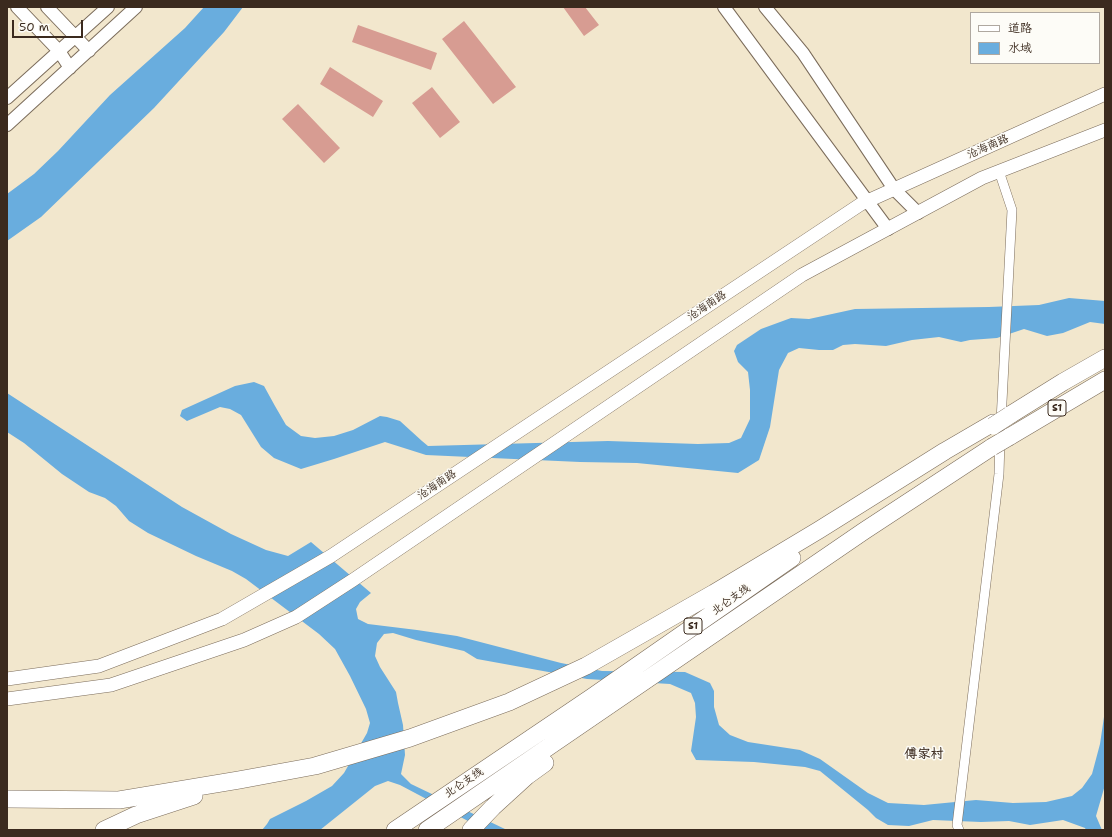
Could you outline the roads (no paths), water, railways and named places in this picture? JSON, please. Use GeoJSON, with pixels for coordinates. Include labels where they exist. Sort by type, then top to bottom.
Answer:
{"type":"FeatureCollection","features":[{"type":"Feature","properties":{"kind":"highway","name":"北仑支线"},"geometry":{"type":"LineString","coordinates":[[395,830],[592,697],[820,539],[993,424],[1105,358]]}},
{"type":"Feature","properties":{"kind":"highway","name":"北仑支线"},"geometry":{"type":"LineString","coordinates":[[427,830],[864,531],[992,447],[1105,380]]}},
{"type":"Feature","properties":{"kind":"highway"},"geometry":{"type":"LineString","coordinates":[[7,799],[119,800],[315,766],[410,738],[509,702],[586,666],[674,616],[819,530],[945,451],[993,424]]}},
{"type":"Feature","properties":{"kind":"highway"},"geometry":{"type":"LineString","coordinates":[[471,830],[493,807],[527,776],[738,625],[864,531]]}},
{"type":"Feature","properties":{"kind":"highway"},"geometry":{"type":"LineString","coordinates":[[104,830],[136,815],[239,780]]}},
{"type":"Feature","properties":{"kind":"main road","name":"沧海南路"},"geometry":{"type":"LineString","coordinates":[[7,679],[99,666],[222,619],[331,556],[861,204],[1105,94]]}},
{"type":"Feature","properties":{"kind":"main road"},"geometry":{"type":"LineString","coordinates":[[7,699],[110,685],[244,640],[296,617],[353,580],[802,275],[982,178],[1105,130]]}},
{"type":"Feature","properties":{"kind":"street"},"geometry":{"type":"LineString","coordinates":[[16,7],[59,51],[70,68]]}},
{"type":"Feature","properties":{"kind":"street"},"geometry":{"type":"LineString","coordinates":[[47,7],[89,51]]}},
{"type":"Feature","properties":{"kind":"street"},"geometry":{"type":"LineString","coordinates":[[7,98],[108,7]]}},
{"type":"Feature","properties":{"kind":"street"},"geometry":{"type":"LineString","coordinates":[[7,125],[136,7]]}},
{"type":"Feature","properties":{"kind":"street"},"geometry":{"type":"LineString","coordinates":[[724,7],[888,229]]}},
{"type":"Feature","properties":{"kind":"street"},"geometry":{"type":"LineString","coordinates":[[765,7],[803,53],[894,189],[918,213]]}},
{"type":"Feature","properties":{"kind":"street"},"geometry":{"type":"LineString","coordinates":[[959,830],[957,825],[999,474],[1012,210],[999,171]]}},
{"type":"Feature","properties":{"kind":"water"},"geometry":{"type":"Polygon","coordinates":[[[204,7],[243,7],[224,32],[154,108],[41,217],[7,241],[7,194],[34,174],[58,151],[110,95],[185,28],[204,7]]]}},
{"type":"Feature","properties":{"kind":"water"},"geometry":{"type":"Polygon","coordinates":[[[1069,298],[1105,301],[1105,324],[1090,322],[1063,333],[1047,336],[1024,329],[997,338],[961,342],[939,337],[912,340],[886,346],[855,344],[843,345],[833,350],[799,348],[788,353],[779,370],[770,427],[759,460],[738,473],[637,463],[426,455],[385,442],[301,469],[274,458],[261,447],[241,415],[230,409],[220,407],[187,421],[180,416],[182,410],[235,386],[254,382],[264,386],[286,425],[301,436],[315,438],[334,436],[353,430],[380,416],[400,421],[428,446],[608,441],[698,444],[729,443],[741,438],[750,419],[750,390],[748,372],[738,362],[734,351],[737,345],[761,329],[791,318],[809,319],[855,309],[1039,305],[1069,298]]]}},
{"type":"Feature","properties":{"kind":"water"},"geometry":{"type":"Polygon","coordinates":[[[7,393],[182,507],[231,534],[266,550],[288,556],[311,542],[371,593],[360,602],[356,609],[358,619],[368,624],[457,636],[561,663],[602,671],[685,672],[710,683],[714,691],[714,707],[719,725],[730,735],[748,742],[800,750],[820,759],[868,793],[888,803],[924,805],[976,800],[1013,803],[1046,802],[1072,796],[1082,788],[1092,774],[1100,744],[1105,710],[1105,785],[1096,816],[1102,830],[1086,830],[1085,828],[1063,820],[1030,825],[1009,821],[981,822],[933,820],[909,826],[888,825],[876,818],[820,771],[805,767],[754,762],[696,760],[691,751],[696,717],[695,703],[691,693],[670,684],[587,679],[477,659],[464,651],[393,633],[384,634],[377,643],[375,656],[380,667],[396,692],[403,725],[405,755],[401,774],[411,784],[507,830],[485,830],[400,785],[388,781],[375,786],[320,830],[262,830],[270,819],[332,786],[344,773],[367,733],[370,723],[366,709],[335,649],[319,634],[246,579],[232,571],[148,533],[129,521],[116,506],[105,498],[89,492],[62,474],[24,443],[7,432],[7,393]]]}},
{"type":"Feature","properties":{"kind":"district","name":"傅家村"},"geometry":{"type":"Point","coordinates":[924,755]}}]}
